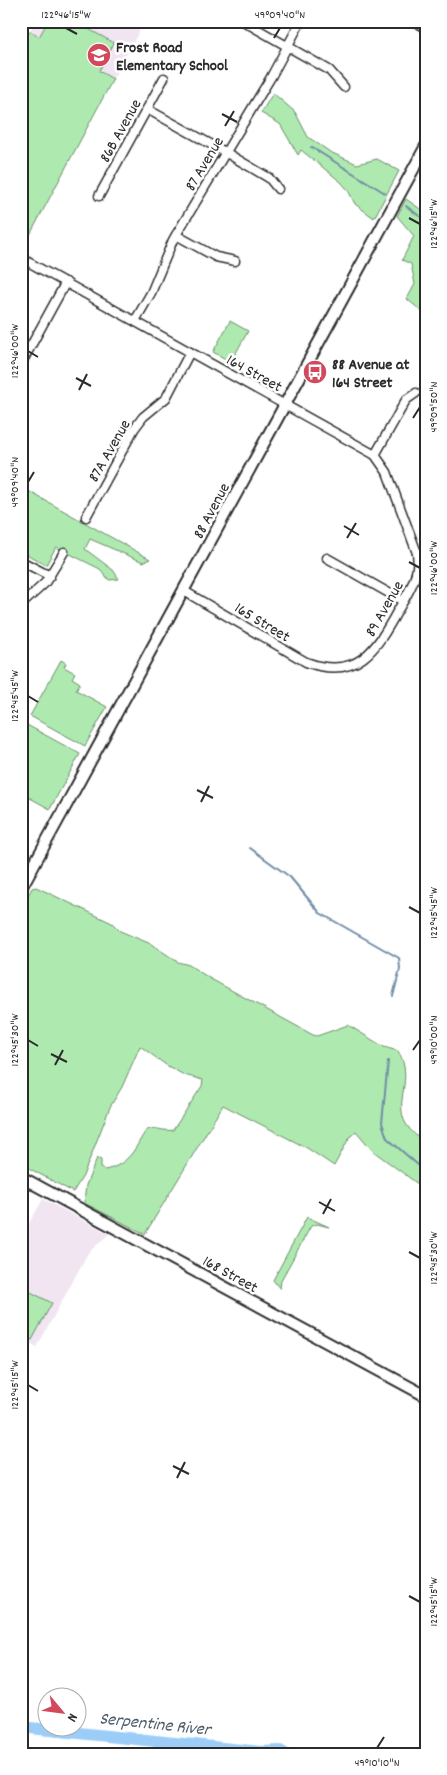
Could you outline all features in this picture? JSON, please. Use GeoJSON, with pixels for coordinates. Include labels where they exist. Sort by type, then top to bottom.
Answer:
{"type":"FeatureCollection","features":[{"type":"Feature","properties":{"kind":"main road","name":"88 Avenue"},"geometry":{"type":"LineString","coordinates":[[22,884],[426,146]]}},
{"type":"Feature","properties":{"kind":"main road","name":"168 Street"},"geometry":{"type":"LineString","coordinates":[[21,1177],[426,1396]]}},
{"type":"Feature","properties":{"kind":"street"},"geometry":{"type":"LineString","coordinates":[[243,21],[330,70],[344,87]]}},
{"type":"Feature","properties":{"kind":"street","name":"87 Avenue"},"geometry":{"type":"LineString","coordinates":[[135,321],[151,293],[176,235],[301,21]]}},
{"type":"Feature","properties":{"kind":"street"},"geometry":{"type":"LineString","coordinates":[[413,21],[426,28]]}},
{"type":"Feature","properties":{"kind":"street","name":"86B Avenue"},"geometry":{"type":"LineString","coordinates":[[99,196],[164,78]]}},
{"type":"Feature","properties":{"kind":"street"},"geometry":{"type":"LineString","coordinates":[[147,109],[270,178],[278,189]]}},
{"type":"Feature","properties":{"kind":"street"},"geometry":{"type":"LineString","coordinates":[[176,235],[216,257],[235,262]]}},
{"type":"Feature","properties":{"kind":"street","name":"164 Street"},"geometry":{"type":"LineString","coordinates":[[21,258],[376,455],[388,472],[416,546],[418,560]]}},
{"type":"Feature","properties":{"kind":"street"},"geometry":{"type":"LineString","coordinates":[[21,364],[66,282]]}},
{"type":"Feature","properties":{"kind":"street","name":"87A Avenue"},"geometry":{"type":"LineString","coordinates":[[86,516],[134,429],[143,417],[166,398],[190,352]]}},
{"type":"Feature","properties":{"kind":"street"},"geometry":{"type":"LineString","coordinates":[[376,455],[406,400],[416,393]]}},
{"type":"Feature","properties":{"kind":"street"},"geometry":{"type":"LineString","coordinates":[[21,604],[50,576],[64,552]]}},
{"type":"Feature","properties":{"kind":"street"},"geometry":{"type":"LineString","coordinates":[[327,558],[404,601]]}},
{"type":"Feature","properties":{"kind":"street","name":"89 Avenue"},"geometry":{"type":"LineString","coordinates":[[330,668],[360,661],[373,652],[404,601],[414,580],[418,560]]}},
{"type":"Feature","properties":{"kind":"street"},"geometry":{"type":"LineString","coordinates":[[21,561],[50,576]]}},
{"type":"Feature","properties":{"kind":"street","name":"165 Street"},"geometry":{"type":"LineString","coordinates":[[184,591],[306,662],[330,668]]}},
{"type":"Feature","properties":{"kind":"shaded area","name":"Frost Road Elementary School"},"geometry":{"type":"Polygon","coordinates":[[[35,21],[145,21],[113,79],[30,31],[35,21]]]}},
{"type":"Feature","properties":{"kind":"shaded area"},"geometry":{"type":"Polygon","coordinates":[[[43,1199],[109,1234],[88,1253],[37,1347],[21,1338],[21,1237],[43,1199]]]}},
{"type":"Feature","properties":{"kind":"green space"},"geometry":{"type":"Polygon","coordinates":[[[48,21],[74,21],[114,43],[99,71],[113,79],[24,246],[21,244],[21,46],[30,31],[39,37],[48,21]]]}},
{"type":"Feature","properties":{"kind":"green space"},"geometry":{"type":"Polygon","coordinates":[[[273,93],[295,112],[308,137],[330,152],[357,164],[377,159],[399,171],[374,218],[355,204],[348,190],[341,182],[301,150],[298,155],[280,124],[261,113],[273,93]]]}},
{"type":"Feature","properties":{"kind":"green space"},"geometry":{"type":"Polygon","coordinates":[[[406,199],[426,213],[426,315],[407,299],[415,284],[411,264],[402,260],[414,236],[397,216],[406,199]]]}},
{"type":"Feature","properties":{"kind":"green space"},"geometry":{"type":"Polygon","coordinates":[[[230,321],[248,331],[231,362],[213,352],[230,321]]]}},
{"type":"Feature","properties":{"kind":"green space"},"geometry":{"type":"Polygon","coordinates":[[[21,487],[150,559],[143,562],[90,539],[85,549],[113,570],[119,579],[109,580],[100,569],[56,547],[46,565],[21,551],[21,487]]]}},
{"type":"Feature","properties":{"kind":"green space"},"geometry":{"type":"Polygon","coordinates":[[[61,660],[66,663],[64,667],[75,673],[72,678],[80,683],[76,690],[107,707],[85,746],[30,716],[61,660]]]}},
{"type":"Feature","properties":{"kind":"green space"},"geometry":{"type":"Polygon","coordinates":[[[25,724],[80,754],[50,809],[21,793],[21,730],[25,724]]]}},
{"type":"Feature","properties":{"kind":"green space"},"geometry":{"type":"Polygon","coordinates":[[[36,887],[112,923],[120,931],[151,944],[178,962],[189,965],[313,1035],[317,1036],[348,1025],[384,1047],[398,1051],[405,1071],[403,1115],[410,1130],[426,1144],[426,1190],[373,1151],[356,1131],[349,1138],[334,1166],[307,1148],[223,1105],[145,1234],[84,1203],[86,1185],[97,1158],[101,1160],[101,1168],[105,1170],[116,1166],[131,1154],[146,1131],[150,1129],[173,1130],[202,1086],[203,1080],[184,1075],[166,1065],[140,1046],[122,1087],[110,1107],[83,1176],[73,1192],[21,1164],[21,908],[32,888],[36,887]]]}},
{"type":"Feature","properties":{"kind":"green space"},"geometry":{"type":"Polygon","coordinates":[[[307,1217],[329,1227],[317,1224],[311,1226],[281,1280],[280,1289],[273,1280],[307,1217]]]}},
{"type":"Feature","properties":{"kind":"green space"},"geometry":{"type":"Polygon","coordinates":[[[21,1287],[52,1303],[32,1340],[21,1335],[21,1287]]]}},
{"type":"Feature","properties":{"kind":"waterway"},"geometry":{"type":"LineString","coordinates":[[311,147],[385,193]]}},
{"type":"Feature","properties":{"kind":"waterway"},"geometry":{"type":"LineString","coordinates":[[406,206],[426,221]]}},
{"type":"Feature","properties":{"kind":"waterway"},"geometry":{"type":"LineString","coordinates":[[250,848],[290,877],[320,913],[399,958],[400,969],[393,996]]}},
{"type":"Feature","properties":{"kind":"waterway"},"geometry":{"type":"LineString","coordinates":[[388,1061],[382,1123],[387,1138],[426,1172]]}},
{"type":"Feature","properties":{"kind":"waterway","name":"Serpentine River"},"geometry":{"type":"LineString","coordinates":[[21,1727],[261,1752],[280,1751],[285,1754]]}},
{"type":"Feature","properties":{"kind":"waterway"},"geometry":{"type":"LineString","coordinates":[[21,1745],[32,1727]]}},
{"type":"Feature","properties":{"kind":"place","name":"Frost Road Elementary School"},"geometry":{"type":"Point","coordinates":[99,55]}},
{"type":"Feature","properties":{"kind":"place","name":"88 Avenue at 164 Street"},"geometry":{"type":"Point","coordinates":[315,372]}}]}
